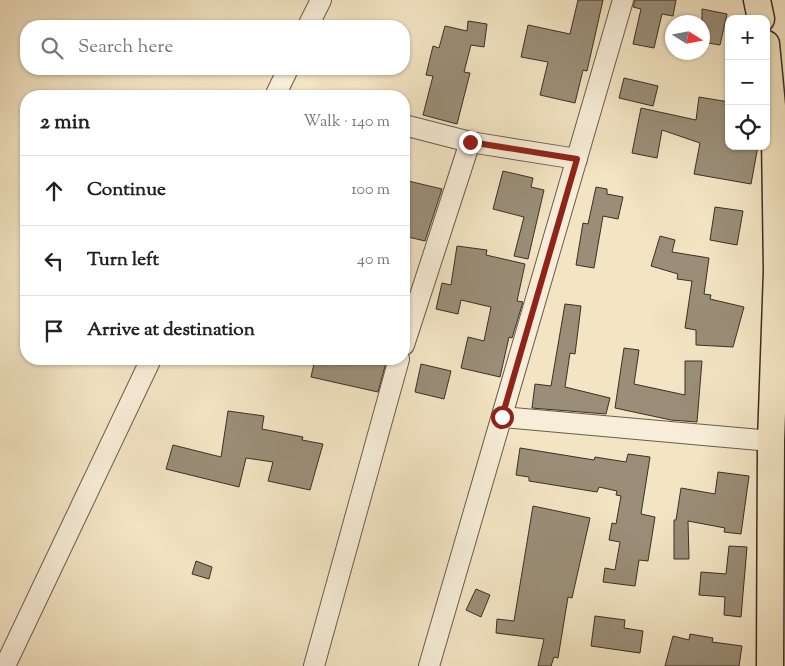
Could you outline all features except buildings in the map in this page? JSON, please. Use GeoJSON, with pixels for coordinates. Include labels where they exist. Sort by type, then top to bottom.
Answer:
{"type":"FeatureCollection","features":[{"type":"Feature","properties":{"kind":"main road"},"geometry":{"type":"LineString","coordinates":[[757,0],[760,15]]}},
{"type":"Feature","properties":{"kind":"main road"},"geometry":{"type":"LineString","coordinates":[[768,60],[775,137],[781,270],[771,441],[770,666]]}},
{"type":"Feature","properties":{"kind":"street"},"geometry":{"type":"LineString","coordinates":[[311,20],[320,0]]}},
{"type":"Feature","properties":{"kind":"street"},"geometry":{"type":"LineString","coordinates":[[429,666],[623,0]]}},
{"type":"Feature","properties":{"kind":"street"},"geometry":{"type":"LineString","coordinates":[[282,90],[286,75]]}},
{"type":"Feature","properties":{"kind":"street"},"geometry":{"type":"LineString","coordinates":[[410,127],[470,142],[577,159]]}},
{"type":"Feature","properties":{"kind":"street"},"geometry":{"type":"LineString","coordinates":[[410,326],[470,142]]}},
{"type":"Feature","properties":{"kind":"street"},"geometry":{"type":"LineString","coordinates":[[5,666],[147,365]]}},
{"type":"Feature","properties":{"kind":"street"},"geometry":{"type":"LineString","coordinates":[[314,666],[397,365]]}},
{"type":"Feature","properties":{"kind":"street"},"geometry":{"type":"LineString","coordinates":[[502,417],[771,441]]}},
{"type":"Feature","properties":{"kind":"route"},"geometry":{"type":"LineString","coordinates":[[470,142],[577,159],[502,417]]}}]}
